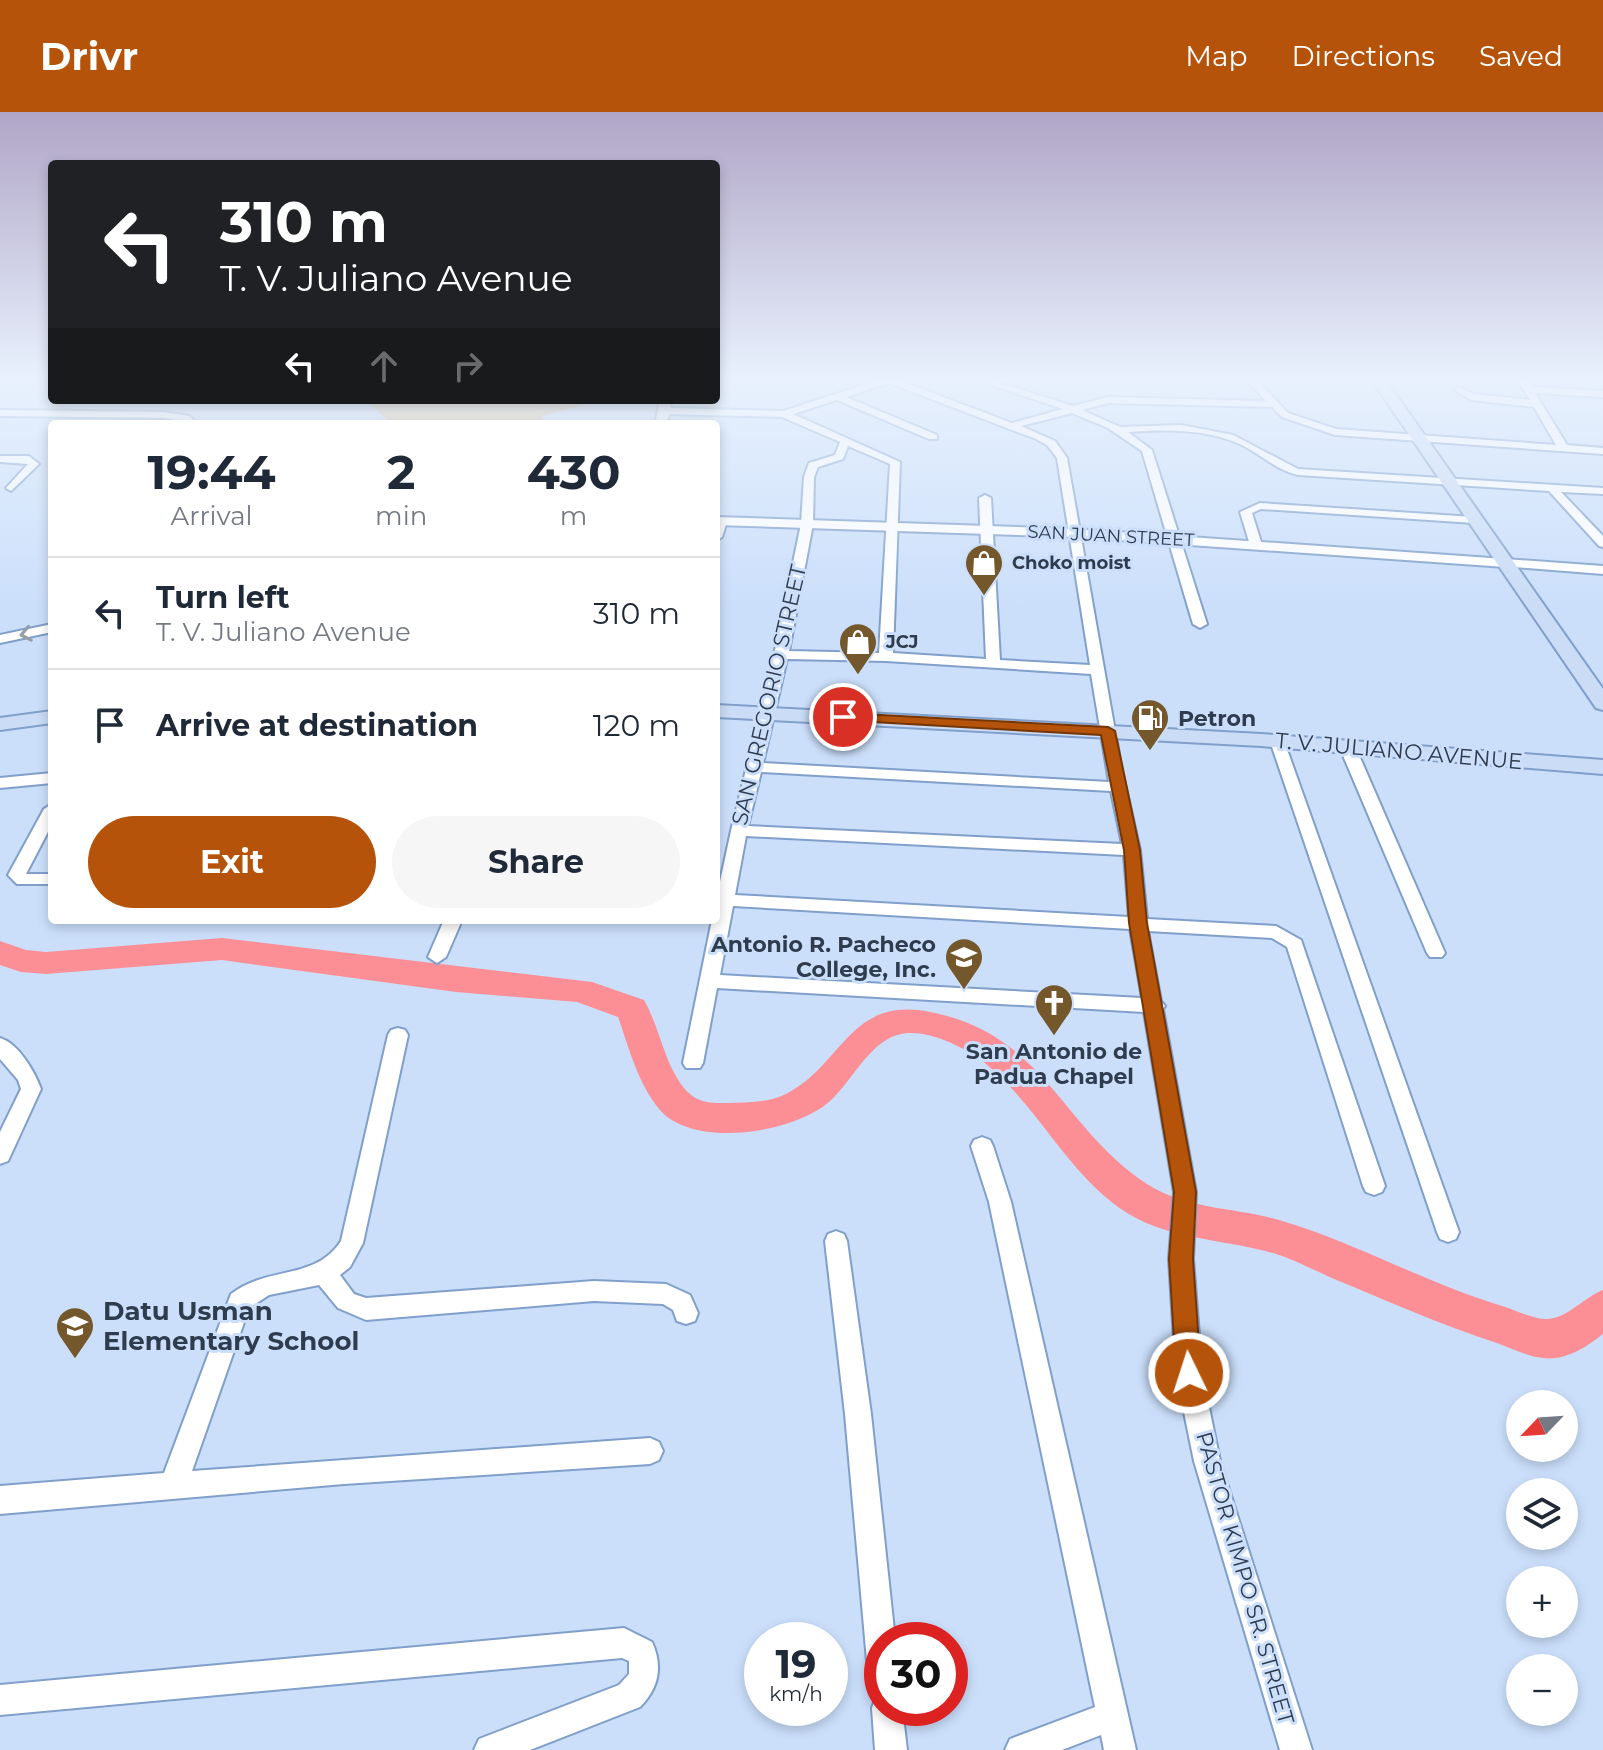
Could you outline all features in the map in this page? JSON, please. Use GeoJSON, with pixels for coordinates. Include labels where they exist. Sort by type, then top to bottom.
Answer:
{"type":"FeatureCollection","features":[{"type":"Feature","properties":{"kind":"main road"},"geometry":{"type":"LineString","coordinates":[[1428,455],[1603,704]]}},
{"type":"Feature","properties":{"kind":"main road","name":"T. V. JULIANO AVENUE"},"geometry":{"type":"LineString","coordinates":[[720,711],[1277,741],[1603,767]]}},
{"type":"Feature","properties":{"kind":"main road"},"geometry":{"type":"LineString","coordinates":[[0,724],[48,718]]}},
{"type":"Feature","properties":{"kind":"street","name":"SAN GREGORIO STREET"},"geometry":{"type":"LineString","coordinates":[[720,924],[781,655],[807,524],[812,467],[840,455]]}},
{"type":"Feature","properties":{"kind":"street"},"geometry":{"type":"LineString","coordinates":[[879,455],[895,462],[886,657]]}},
{"type":"Feature","properties":{"kind":"street","name":"PASTOR KIMPO SR. STREET"},"geometry":{"type":"LineString","coordinates":[[1059,455],[1132,850],[1138,923],[1155,1006],[1185,1192],[1181,1259],[1189,1373],[1207,1461],[1296,1750]]}},
{"type":"Feature","properties":{"kind":"street"},"geometry":{"type":"LineString","coordinates":[[1148,455],[1171,538],[1200,624]]}},
{"type":"Feature","properties":{"kind":"street"},"geometry":{"type":"LineString","coordinates":[[1263,455],[1282,469],[1298,472],[1603,491]]}},
{"type":"Feature","properties":{"kind":"street"},"geometry":{"type":"LineString","coordinates":[[0,459],[29,459],[34,464],[11,488]]}},
{"type":"Feature","properties":{"kind":"street"},"geometry":{"type":"LineString","coordinates":[[1551,487],[1603,543]]}},
{"type":"Feature","properties":{"kind":"street"},"geometry":{"type":"LineString","coordinates":[[985,498],[993,663]]}},
{"type":"Feature","properties":{"kind":"street"},"geometry":{"type":"LineString","coordinates":[[1256,545],[1246,512],[1260,506],[1474,520]]}},
{"type":"Feature","properties":{"kind":"street","name":"SAN JUAN STREET"},"geometry":{"type":"LineString","coordinates":[[720,521],[1171,538],[1505,563]]}},
{"type":"Feature","properties":{"kind":"street"},"geometry":{"type":"LineString","coordinates":[[1505,563],[1603,570]]}},
{"type":"Feature","properties":{"kind":"street"},"geometry":{"type":"LineString","coordinates":[[0,639],[48,629]]}},
{"type":"Feature","properties":{"kind":"street"},"geometry":{"type":"LineString","coordinates":[[781,655],[886,657],[1097,670]]}},
{"type":"Feature","properties":{"kind":"street"},"geometry":{"type":"LineString","coordinates":[[1277,741],[1448,1232]]}},
{"type":"Feature","properties":{"kind":"street"},"geometry":{"type":"LineString","coordinates":[[1347,746],[1436,953]]}},
{"type":"Feature","properties":{"kind":"street"},"geometry":{"type":"LineString","coordinates":[[755,767],[1118,787]]}},
{"type":"Feature","properties":{"kind":"street"},"geometry":{"type":"LineString","coordinates":[[0,783],[48,778]]}},
{"type":"Feature","properties":{"kind":"street"},"geometry":{"type":"LineString","coordinates":[[48,817],[17,875],[23,880],[48,879]]}},
{"type":"Feature","properties":{"kind":"street"},"geometry":{"type":"LineString","coordinates":[[739,831],[1132,850]]}},
{"type":"Feature","properties":{"kind":"street"},"geometry":{"type":"LineString","coordinates":[[725,900],[1266,930],[1295,944],[1374,1186]]}},
{"type":"Feature","properties":{"kind":"street"},"geometry":{"type":"LineString","coordinates":[[437,957],[451,924]]}},
{"type":"Feature","properties":{"kind":"street","name":"SAN GREGORIO STREET"},"geometry":{"type":"LineString","coordinates":[[693,1063],[720,924]]}},
{"type":"Feature","properties":{"kind":"street"},"geometry":{"type":"LineString","coordinates":[[708,981],[1155,1006]]}},
{"type":"Feature","properties":{"kind":"street"},"geometry":{"type":"LineString","coordinates":[[173,1486],[239,1301],[254,1289],[325,1274],[345,1258],[352,1243],[398,1035]]}},
{"type":"Feature","properties":{"kind":"street"},"geometry":{"type":"LineString","coordinates":[[0,1045],[27,1077],[31,1089],[0,1155]]}},
{"type":"Feature","properties":{"kind":"street"},"geometry":{"type":"LineString","coordinates":[[982,1146],[1000,1202],[1120,1750]]}},
{"type":"Feature","properties":{"kind":"street"},"geometry":{"type":"LineString","coordinates":[[836,1241],[858,1414],[878,1622]]}},
{"type":"Feature","properties":{"kind":"street"},"geometry":{"type":"LineString","coordinates":[[325,1274],[346,1301],[366,1309],[594,1291],[666,1294],[682,1303],[686,1313]]}},
{"type":"Feature","properties":{"kind":"street"},"geometry":{"type":"LineString","coordinates":[[0,1500],[650,1451]]}},
{"type":"Feature","properties":{"kind":"street"},"geometry":{"type":"LineString","coordinates":[[0,1700],[624,1643],[642,1652],[647,1671],[639,1687],[629,1696],[490,1750]]}},
{"type":"Feature","properties":{"kind":"street"},"geometry":{"type":"LineString","coordinates":[[1021,1750],[1112,1716]]}},
{"type":"Feature","properties":{"kind":"street"},"geometry":{"type":"LineString","coordinates":[[889,1726],[891,1750]]}},
{"type":"Feature","properties":{"kind":"waterway"},"geometry":{"type":"LineString","coordinates":[[0,952],[21,961],[46,963],[222,949],[456,980],[580,990],[632,1009],[655,1070],[672,1099],[683,1109],[705,1117],[755,1116],[799,1104],[818,1091],[870,1035],[896,1022],[912,1021],[954,1029],[989,1048],[1019,1074],[1100,1167],[1131,1195],[1166,1215],[1278,1237],[1472,1316],[1544,1339],[1569,1335],[1603,1309]]}},
{"type":"Feature","properties":{"kind":"place","name":"Choko moist"},"geometry":{"type":"Point","coordinates":[984,597]}},
{"type":"Feature","properties":{"kind":"place","name":"JCJ"},"geometry":{"type":"Point","coordinates":[858,676]}},
{"type":"Feature","properties":{"kind":"place","name":"Petron"},"geometry":{"type":"Point","coordinates":[1150,752]}},
{"type":"Feature","properties":{"kind":"place","name":"Antonio R. Pacheco College, Inc."},"geometry":{"type":"Point","coordinates":[964,991]}},
{"type":"Feature","properties":{"kind":"place","name":"San Antonio de Padua Chapel"},"geometry":{"type":"Point","coordinates":[1054,1037]}},
{"type":"Feature","properties":{"kind":"place","name":"Datu Usman Elementary School"},"geometry":{"type":"Point","coordinates":[75,1360]}},
{"type":"Feature","properties":{"kind":"route"},"geometry":{"type":"LineString","coordinates":[[843,717],[1108,731],[1132,850],[1138,923],[1155,1006],[1185,1192],[1181,1259],[1189,1373]]}}]}
